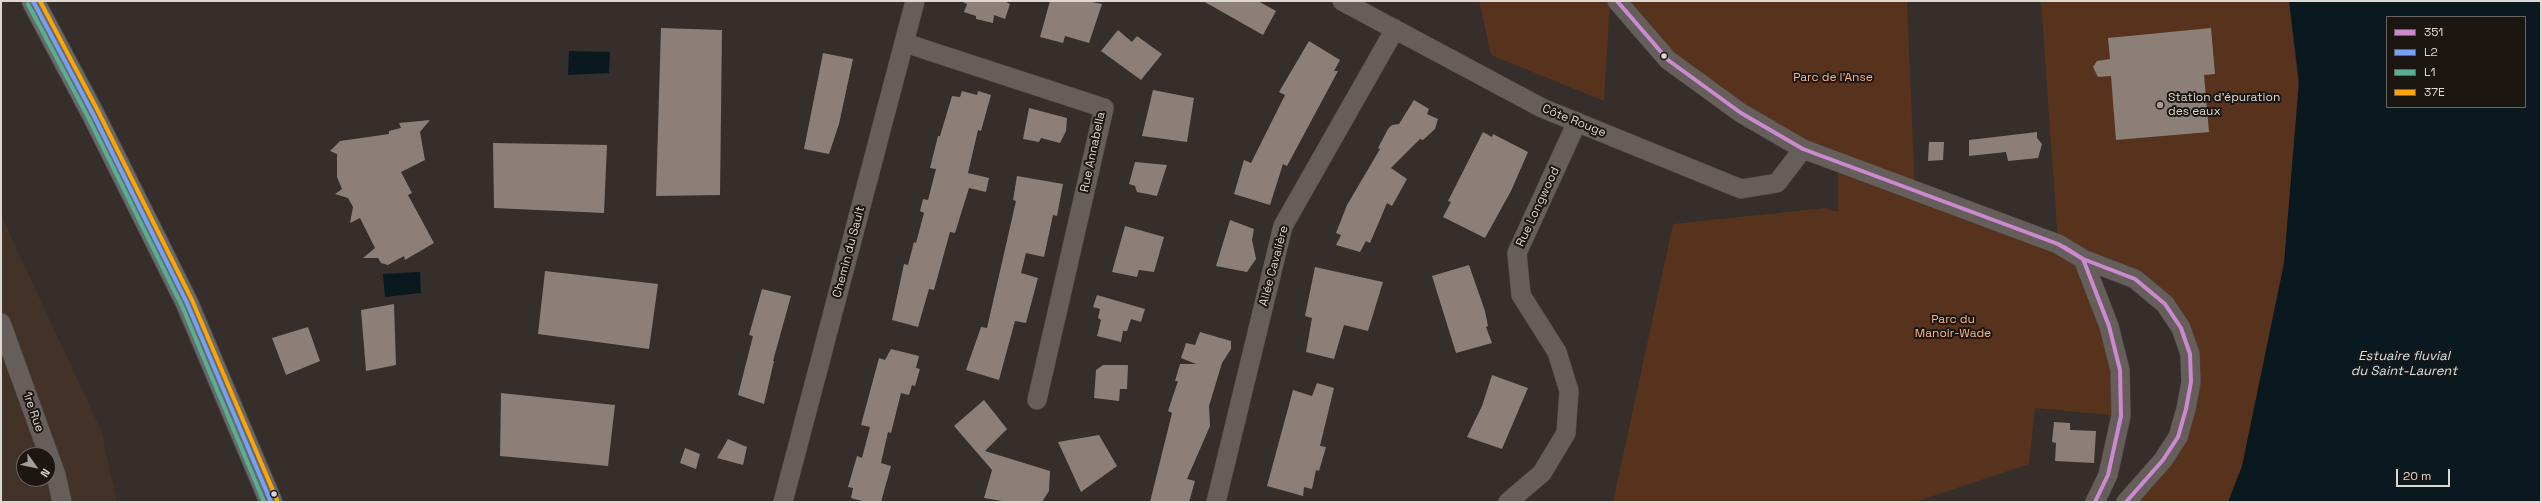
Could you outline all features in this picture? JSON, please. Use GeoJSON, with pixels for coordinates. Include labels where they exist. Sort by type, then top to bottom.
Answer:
{"type":"FeatureCollection","features":[{"type":"Feature","properties":{"kind":"main road"},"geometry":{"type":"LineString","coordinates":[[33,1],[93,114],[187,303],[271,502]]}},
{"type":"Feature","properties":{"kind":"street","name":"Chemin du Sault"},"geometry":{"type":"LineString","coordinates":[[783,502],[915,1]]}},
{"type":"Feature","properties":{"kind":"street","name":"Côte Rouge"},"geometry":{"type":"LineString","coordinates":[[1342,1],[1542,108],[1741,189],[1777,183],[1804,149]]}},
{"type":"Feature","properties":{"kind":"street"},"geometry":{"type":"LineString","coordinates":[[1618,1],[1668,60],[1741,113],[1804,149],[2058,244],[2083,259],[2135,280],[2165,304],[2181,328],[2190,354],[2191,382],[2186,409],[2178,437],[2163,460],[2126,502]]}},
{"type":"Feature","properties":{"kind":"street","name":"Allée Cavalière"},"geometry":{"type":"LineString","coordinates":[[1216,502],[1283,226],[1395,29]]}},
{"type":"Feature","properties":{"kind":"street","name":"Rue Annabella"},"geometry":{"type":"LineString","coordinates":[[905,43],[1104,108],[1037,400]]}},
{"type":"Feature","properties":{"kind":"street","name":"Rue Longwood"},"geometry":{"type":"LineString","coordinates":[[1508,502],[1542,473],[1566,433],[1569,391],[1557,352],[1521,295],[1517,253],[1577,122]]}},
{"type":"Feature","properties":{"kind":"street"},"geometry":{"type":"LineString","coordinates":[[2083,259],[2109,326],[2120,370],[2121,416],[2108,475],[2095,502]]}},
{"type":"Feature","properties":{"kind":"street","name":"1re Rue"},"geometry":{"type":"LineString","coordinates":[[1,323],[56,475],[62,502]]}},
{"type":"Feature","properties":{"kind":"shaded area"},"geometry":{"type":"Polygon","coordinates":[[[1,215],[101,430],[117,502],[1,502],[1,215]]]}},
{"type":"Feature","properties":{"kind":"green space"},"geometry":{"type":"Polygon","coordinates":[[[1479,1],[1610,1],[1604,101],[1491,55],[1479,1]]]}},
{"type":"Feature","properties":{"kind":"green space"},"geometry":{"type":"Polygon","coordinates":[[[1618,1],[1907,1],[1915,190],[2058,243],[2041,1],[2289,1],[2298,82],[2389,502],[2126,502],[2178,437],[2191,382],[2165,304],[2084,260],[2109,326],[2121,416],[2035,408],[2029,464],[1915,502],[1613,502],[1673,224],[1825,208],[1838,212],[1838,162],[1675,65],[1618,1]]]}},
{"type":"Feature","properties":{"kind":"water","name":"Estuaire fluvial du Saint-Laurent"},"geometry":{"type":"Polygon","coordinates":[[[2289,1],[2541,1],[2541,502],[2228,502],[2242,466],[2284,263],[2299,81],[2289,1]]]}},
{"type":"Feature","properties":{"kind":"water"},"geometry":{"type":"Polygon","coordinates":[[[569,51],[610,52],[609,73],[568,75],[569,51]]]}},
{"type":"Feature","properties":{"kind":"water"},"geometry":{"type":"Polygon","coordinates":[[[420,272],[421,293],[385,297],[383,274],[420,272]]]}},
{"type":"Feature","properties":{"kind":"building"},"geometry":{"type":"Polygon","coordinates":[[[961,1],[1004,1],[1010,4],[1005,19],[994,15],[993,23],[976,19],[976,16],[964,12],[967,4],[961,1]]]}},
{"type":"Feature","properties":{"kind":"building"},"geometry":{"type":"Polygon","coordinates":[[[1050,1],[1087,1],[1102,4],[1089,43],[1065,36],[1063,43],[1040,37],[1050,1]]]}},
{"type":"Feature","properties":{"kind":"building"},"geometry":{"type":"Polygon","coordinates":[[[1203,1],[1258,1],[1276,11],[1263,35],[1203,1]]]}},
{"type":"Feature","properties":{"kind":"building"},"geometry":{"type":"Polygon","coordinates":[[[661,28],[722,30],[720,195],[656,196],[661,28]]]}},
{"type":"Feature","properties":{"kind":"building","name":"Station d'épuration des eaux"},"geometry":{"type":"Polygon","coordinates":[[[2211,28],[2215,74],[2204,75],[2209,132],[2116,140],[2111,76],[2098,77],[2093,67],[2097,61],[2110,59],[2108,38],[2211,28]]]}},
{"type":"Feature","properties":{"kind":"building"},"geometry":{"type":"Polygon","coordinates":[[[1118,30],[1132,42],[1137,36],[1162,54],[1141,80],[1101,51],[1118,30]]]}},
{"type":"Feature","properties":{"kind":"building"},"geometry":{"type":"Polygon","coordinates":[[[1309,41],[1340,60],[1334,71],[1338,71],[1287,166],[1283,164],[1270,205],[1234,194],[1244,160],[1251,163],[1285,95],[1279,92],[1309,41]]]}},
{"type":"Feature","properties":{"kind":"building"},"geometry":{"type":"Polygon","coordinates":[[[823,53],[853,59],[839,124],[829,154],[804,149],[823,53]]]}},
{"type":"Feature","properties":{"kind":"building"},"geometry":{"type":"Polygon","coordinates":[[[1153,90],[1194,98],[1187,142],[1142,136],[1153,90]]]}},
{"type":"Feature","properties":{"kind":"building"},"geometry":{"type":"Polygon","coordinates":[[[962,91],[977,95],[978,91],[991,95],[981,131],[978,130],[968,173],[989,178],[986,192],[969,188],[955,233],[950,232],[934,290],[929,289],[918,327],[892,320],[904,264],[908,265],[914,242],[916,243],[924,213],[920,211],[923,199],[928,200],[936,169],[930,168],[938,136],[940,136],[952,96],[960,97],[962,91]]]}},
{"type":"Feature","properties":{"kind":"building"},"geometry":{"type":"Polygon","coordinates":[[[1414,100],[1429,109],[1427,114],[1438,119],[1435,129],[1423,140],[1420,139],[1391,168],[1407,179],[1392,206],[1387,203],[1370,243],[1366,241],[1360,252],[1336,245],[1341,235],[1336,233],[1347,205],[1380,149],[1378,148],[1388,129],[1392,125],[1399,124],[1414,100]]]}},
{"type":"Feature","properties":{"kind":"building"},"geometry":{"type":"Polygon","coordinates":[[[1029,108],[1067,118],[1066,131],[1060,143],[1041,138],[1039,142],[1023,139],[1029,108]]]}},
{"type":"Feature","properties":{"kind":"building"},"geometry":{"type":"Polygon","coordinates":[[[430,120],[420,132],[425,160],[401,172],[412,193],[408,195],[434,243],[405,260],[404,256],[388,265],[381,263],[378,258],[363,258],[375,248],[360,218],[350,223],[353,207],[348,198],[335,194],[342,189],[337,177],[337,154],[330,151],[340,141],[389,134],[389,131],[401,128],[399,123],[430,120]]]}},
{"type":"Feature","properties":{"kind":"building"},"geometry":{"type":"Polygon","coordinates":[[[1483,132],[1492,137],[1493,134],[1528,152],[1511,191],[1485,238],[1443,217],[1451,202],[1448,201],[1483,132]]]}},
{"type":"Feature","properties":{"kind":"building"},"geometry":{"type":"Polygon","coordinates":[[[2037,132],[2037,138],[2042,144],[2038,158],[2008,161],[2006,152],[1969,156],[1969,140],[2037,132]]]}},
{"type":"Feature","properties":{"kind":"building"},"geometry":{"type":"Polygon","coordinates":[[[1929,142],[1944,142],[1943,160],[1928,161],[1929,142]]]}},
{"type":"Feature","properties":{"kind":"building"},"geometry":{"type":"Polygon","coordinates":[[[493,143],[607,145],[604,213],[494,208],[493,143]]]}},
{"type":"Feature","properties":{"kind":"building"},"geometry":{"type":"Polygon","coordinates":[[[1135,162],[1167,165],[1157,196],[1137,192],[1135,186],[1129,184],[1135,162]]]}},
{"type":"Feature","properties":{"kind":"building"},"geometry":{"type":"Polygon","coordinates":[[[1017,176],[1063,184],[1057,216],[1053,215],[1044,257],[1026,253],[1021,273],[1038,278],[1026,323],[1015,321],[999,380],[966,370],[981,327],[987,328],[1016,201],[1013,200],[1017,176]]]}},
{"type":"Feature","properties":{"kind":"building"},"geometry":{"type":"Polygon","coordinates":[[[1230,220],[1254,229],[1252,240],[1256,259],[1247,272],[1216,266],[1230,220]]]}},
{"type":"Feature","properties":{"kind":"building"},"geometry":{"type":"Polygon","coordinates":[[[1125,226],[1164,237],[1154,272],[1139,270],[1137,277],[1112,272],[1125,226]]]}},
{"type":"Feature","properties":{"kind":"building"},"geometry":{"type":"Polygon","coordinates":[[[1469,265],[1485,311],[1488,326],[1486,327],[1492,343],[1456,353],[1432,276],[1469,265]]]}},
{"type":"Feature","properties":{"kind":"building"},"geometry":{"type":"Polygon","coordinates":[[[1315,267],[1383,282],[1368,331],[1344,325],[1334,359],[1306,352],[1312,318],[1305,316],[1315,267]]]}},
{"type":"Feature","properties":{"kind":"building"},"geometry":{"type":"Polygon","coordinates":[[[545,271],[658,284],[649,349],[538,334],[545,271]]]}},
{"type":"Feature","properties":{"kind":"building"},"geometry":{"type":"Polygon","coordinates":[[[762,289],[791,296],[773,361],[764,404],[738,395],[753,336],[749,335],[762,289]]]}},
{"type":"Feature","properties":{"kind":"building"},"geometry":{"type":"Polygon","coordinates":[[[1097,295],[1145,309],[1141,322],[1131,319],[1127,331],[1123,331],[1121,342],[1097,336],[1101,320],[1098,318],[1100,309],[1093,307],[1097,295]]]}},
{"type":"Feature","properties":{"kind":"building"},"geometry":{"type":"Polygon","coordinates":[[[394,304],[396,365],[366,371],[361,310],[394,304]]]}},
{"type":"Feature","properties":{"kind":"building"},"geometry":{"type":"Polygon","coordinates":[[[308,327],[320,361],[286,375],[272,338],[308,327]]]}},
{"type":"Feature","properties":{"kind":"building"},"geometry":{"type":"Polygon","coordinates":[[[1200,332],[1231,341],[1231,349],[1222,363],[1209,406],[1210,426],[1187,479],[1195,481],[1189,502],[1150,502],[1172,413],[1168,411],[1178,381],[1175,381],[1180,364],[1196,364],[1181,358],[1186,343],[1195,345],[1200,332]]]}},
{"type":"Feature","properties":{"kind":"building"},"geometry":{"type":"Polygon","coordinates":[[[891,349],[919,356],[916,368],[920,369],[915,386],[912,385],[909,395],[901,393],[891,433],[888,432],[881,463],[891,466],[881,502],[866,502],[851,498],[853,488],[848,487],[857,456],[862,458],[870,427],[861,425],[879,358],[885,360],[891,349]]]}},
{"type":"Feature","properties":{"kind":"building"},"geometry":{"type":"Polygon","coordinates":[[[1103,365],[1128,365],[1127,389],[1120,389],[1119,401],[1094,398],[1096,370],[1103,365]]]}},
{"type":"Feature","properties":{"kind":"building"},"geometry":{"type":"Polygon","coordinates":[[[1492,375],[1528,388],[1502,449],[1467,437],[1482,406],[1492,375]]]}},
{"type":"Feature","properties":{"kind":"building"},"geometry":{"type":"Polygon","coordinates":[[[1317,383],[1334,388],[1320,446],[1326,447],[1319,471],[1316,470],[1312,489],[1304,487],[1303,496],[1267,486],[1293,390],[1312,396],[1317,383]]]}},
{"type":"Feature","properties":{"kind":"building"},"geometry":{"type":"Polygon","coordinates":[[[501,393],[615,405],[608,466],[500,456],[501,393]]]}},
{"type":"Feature","properties":{"kind":"building"},"geometry":{"type":"Polygon","coordinates":[[[984,400],[1007,429],[985,451],[1050,471],[1049,491],[1042,502],[1008,502],[984,498],[992,470],[954,426],[984,400]]]}},
{"type":"Feature","properties":{"kind":"building"},"geometry":{"type":"Polygon","coordinates":[[[2054,422],[2070,423],[2070,430],[2096,431],[2094,463],[2055,461],[2056,443],[2052,442],[2054,422]]]}},
{"type":"Feature","properties":{"kind":"building"},"geometry":{"type":"Polygon","coordinates":[[[1099,435],[1117,466],[1081,492],[1058,442],[1099,435]]]}},
{"type":"Feature","properties":{"kind":"building"},"geometry":{"type":"Polygon","coordinates":[[[728,439],[747,447],[743,465],[717,458],[728,439]]]}},
{"type":"Feature","properties":{"kind":"building"},"geometry":{"type":"Polygon","coordinates":[[[685,448],[700,454],[696,469],[680,463],[685,448]]]}},
{"type":"Feature","properties":{"kind":"transit line","name":"L2"},"geometry":{"type":"LineString","coordinates":[[33,1],[93,114],[187,303],[271,502]]}},
{"type":"Feature","properties":{"kind":"transit line","name":"37E"},"geometry":{"type":"LineString","coordinates":[[40,1],[98,111],[192,300],[277,500]]}},
{"type":"Feature","properties":{"kind":"transit line","name":"351"},"geometry":{"type":"LineString","coordinates":[[1617,1],[1668,60],[1741,113],[1803,149],[2058,244],[2083,259],[2135,279],[2165,304],[2181,328],[2190,354],[2191,382],[2186,409],[2178,437],[2163,460],[2126,502]]}},
{"type":"Feature","properties":{"kind":"transit line","name":"L1"},"geometry":{"type":"LineString","coordinates":[[28,4],[88,117],[182,306],[264,502]]}},
{"type":"Feature","properties":{"kind":"transit line","name":"351"},"geometry":{"type":"LineString","coordinates":[[2064,247],[2083,259],[2109,326],[2120,370],[2121,416],[2108,475],[2095,502]]}},
{"type":"Feature","properties":{"kind":"place","name":"Station d'épuration des eaux"},"geometry":{"type":"Point","coordinates":[2160,105]}},
{"type":"Feature","properties":{"kind":"park label","name":"Parc de l'Anse"},"geometry":{"type":"Point","coordinates":[1833,78]}},
{"type":"Feature","properties":{"kind":"park label","name":"Parc du Manoir-Wade"},"geometry":{"type":"Point","coordinates":[1953,327]}}]}
